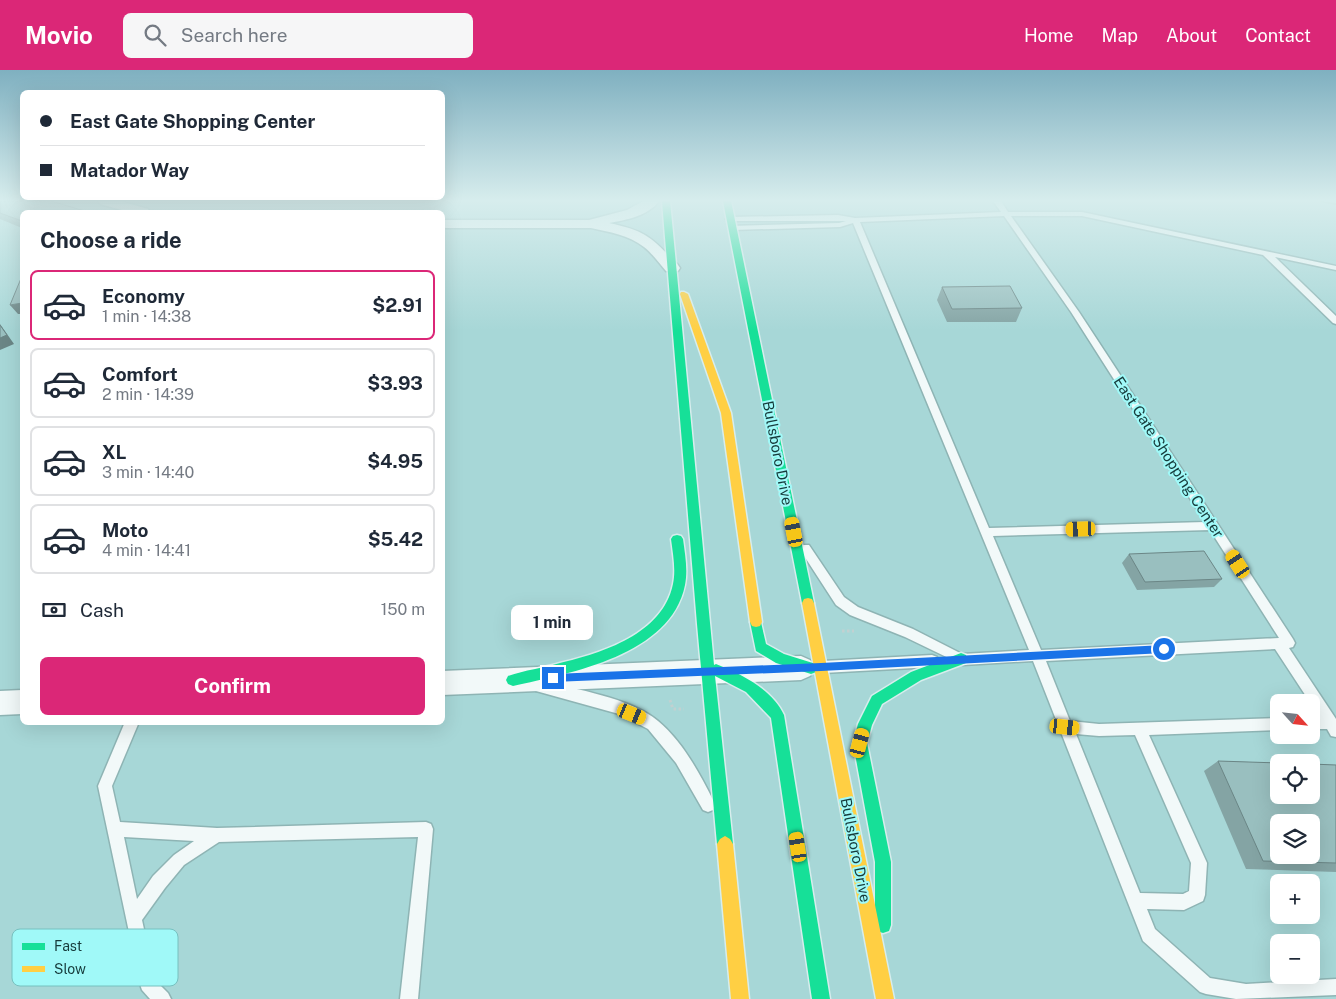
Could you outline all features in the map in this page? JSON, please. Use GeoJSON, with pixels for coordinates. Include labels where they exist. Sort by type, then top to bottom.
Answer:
{"type":"FeatureCollection","features":[{"type":"Feature","properties":{"kind":"main road"},"geometry":{"type":"LineString","coordinates":[[670,244],[689,468],[712,670],[724,842],[740,999]]}},
{"type":"Feature","properties":{"kind":"main road","name":"Bullsboro Drive"},"geometry":{"type":"LineString","coordinates":[[736,244],[794,532],[816,667],[885,999]]}},
{"type":"Feature","properties":{"kind":"main road"},"geometry":{"type":"LineString","coordinates":[[672,265],[726,413],[760,647],[781,659],[816,667]]}},
{"type":"Feature","properties":{"kind":"main road"},"geometry":{"type":"LineString","coordinates":[[680,495],[689,468]]}},
{"type":"Feature","properties":{"kind":"main road"},"geometry":{"type":"LineString","coordinates":[[513,680],[605,656],[632,643],[657,626],[668,613],[677,594],[680,570],[676,523]]}},
{"type":"Feature","properties":{"kind":"main road"},"geometry":{"type":"LineString","coordinates":[[882,987],[883,862],[860,743],[865,724],[877,700],[916,676],[961,659]]}},
{"type":"Feature","properties":{"kind":"main road"},"geometry":{"type":"LineString","coordinates":[[712,670],[746,683],[761,695],[777,715],[821,999]]}},
{"type":"Feature","properties":{"kind":"street"},"geometry":{"type":"LineString","coordinates":[[649,244],[672,265]]}},
{"type":"Feature","properties":{"kind":"street"},"geometry":{"type":"LineString","coordinates":[[445,683],[816,667]]}},
{"type":"Feature","properties":{"kind":"street"},"geometry":{"type":"LineString","coordinates":[[0,704],[20,702]]}},
{"type":"Feature","properties":{"kind":"lane"},"geometry":{"type":"LineString","coordinates":[[866,244],[1037,655],[1148,935],[1206,986],[1246,992],[1336,987]]}},
{"type":"Feature","properties":{"kind":"lane","name":"East Gate Shopping Center"},"geometry":{"type":"LineString","coordinates":[[1027,244],[1075,312],[1289,643],[1279,644]]}},
{"type":"Feature","properties":{"kind":"lane"},"geometry":{"type":"LineString","coordinates":[[1225,244],[1336,268]]}},
{"type":"Feature","properties":{"kind":"lane"},"geometry":{"type":"LineString","coordinates":[[1266,253],[1336,321]]}},
{"type":"Feature","properties":{"kind":"lane"},"geometry":{"type":"LineString","coordinates":[[986,532],[1213,526]]}},
{"type":"Feature","properties":{"kind":"lane"},"geometry":{"type":"LineString","coordinates":[[794,532],[840,601],[854,611],[909,633],[961,659]]}},
{"type":"Feature","properties":{"kind":"lane"},"geometry":{"type":"LineString","coordinates":[[816,667],[1279,644],[1333,727]]}},
{"type":"Feature","properties":{"kind":"lane"},"geometry":{"type":"LineString","coordinates":[[513,680],[618,708],[646,719],[670,743],[700,789],[724,842]]}},
{"type":"Feature","properties":{"kind":"lane"},"geometry":{"type":"LineString","coordinates":[[1065,727],[1099,730],[1270,724]]}},
{"type":"Feature","properties":{"kind":"lane"},"geometry":{"type":"LineString","coordinates":[[131,725],[105,786],[136,929]]}},
{"type":"Feature","properties":{"kind":"lane"},"geometry":{"type":"LineString","coordinates":[[1320,725],[1333,727]]}},
{"type":"Feature","properties":{"kind":"lane"},"geometry":{"type":"LineString","coordinates":[[1135,901],[1184,902],[1197,896],[1199,863],[1139,729]]}},
{"type":"Feature","properties":{"kind":"lane"},"geometry":{"type":"LineString","coordinates":[[114,829],[217,835],[426,829],[409,999]]}},
{"type":"Feature","properties":{"kind":"lane"},"geometry":{"type":"LineString","coordinates":[[134,918],[159,882],[179,860],[217,835]]}},
{"type":"Feature","properties":{"kind":"lane"},"geometry":{"type":"LineString","coordinates":[[150,986],[162,999]]}},
{"type":"Feature","properties":{"kind":"path"},"geometry":{"type":"LineString","coordinates":[[849,631],[850,638]]}},
{"type":"Feature","properties":{"kind":"path"},"geometry":{"type":"LineString","coordinates":[[669,717],[673,709],[670,700]]}},
{"type":"Feature","properties":{"kind":"path"},"geometry":{"type":"LineString","coordinates":[[673,709],[685,709]]}},
{"type":"Feature","properties":{"kind":"building"},"geometry":{"type":"Polygon","coordinates":[[[20,281],[20,303],[10,305],[20,281]]]}},
{"type":"Feature","properties":{"kind":"building"},"geometry":{"type":"Polygon","coordinates":[[[1010,286],[1022,308],[952,309],[942,287],[1010,286]]]}},
{"type":"Feature","properties":{"kind":"building"},"geometry":{"type":"Polygon","coordinates":[[[0,325],[7,335],[0,338],[0,325]]]}},
{"type":"Feature","properties":{"kind":"building"},"geometry":{"type":"Polygon","coordinates":[[[1204,551],[1222,579],[1145,582],[1129,554],[1204,551]]]}},
{"type":"Feature","properties":{"kind":"building"},"geometry":{"type":"Polygon","coordinates":[[[1218,761],[1270,763],[1270,804],[1320,804],[1320,764],[1336,765],[1336,863],[1320,863],[1320,814],[1270,814],[1270,861],[1263,861],[1218,761]]]}},
{"type":"Feature","properties":{"kind":"traffic: fast"},"geometry":{"type":"LineString","coordinates":[[670,244],[703,624],[725,844]]}},
{"type":"Feature","properties":{"kind":"traffic: fast"},"geometry":{"type":"LineString","coordinates":[[736,244],[808,603]]}},
{"type":"Feature","properties":{"kind":"traffic: fast"},"geometry":{"type":"LineString","coordinates":[[513,680],[584,663],[631,644],[650,630],[666,613],[679,586],[680,572],[677,539]]}},
{"type":"Feature","properties":{"kind":"traffic: fast"},"geometry":{"type":"LineString","coordinates":[[756,622],[760,647],[781,659],[811,668]]}},
{"type":"Feature","properties":{"kind":"traffic: fast"},"geometry":{"type":"LineString","coordinates":[[883,925],[883,862],[860,743],[865,724],[877,700],[916,676],[961,659]]}},
{"type":"Feature","properties":{"kind":"traffic: fast"},"geometry":{"type":"LineString","coordinates":[[716,670],[750,688],[777,715],[821,999]]}},
{"type":"Feature","properties":{"kind":"traffic: slow"},"geometry":{"type":"LineString","coordinates":[[684,294],[726,413],[756,622]]}},
{"type":"Feature","properties":{"kind":"traffic: slow"},"geometry":{"type":"LineString","coordinates":[[808,603],[885,999]]}},
{"type":"Feature","properties":{"kind":"traffic: slow"},"geometry":{"type":"LineString","coordinates":[[725,844],[740,999]]}},
{"type":"Feature","properties":{"kind":"route"},"geometry":{"type":"LineString","coordinates":[[553,678],[821,667],[1164,649]]}}]}
